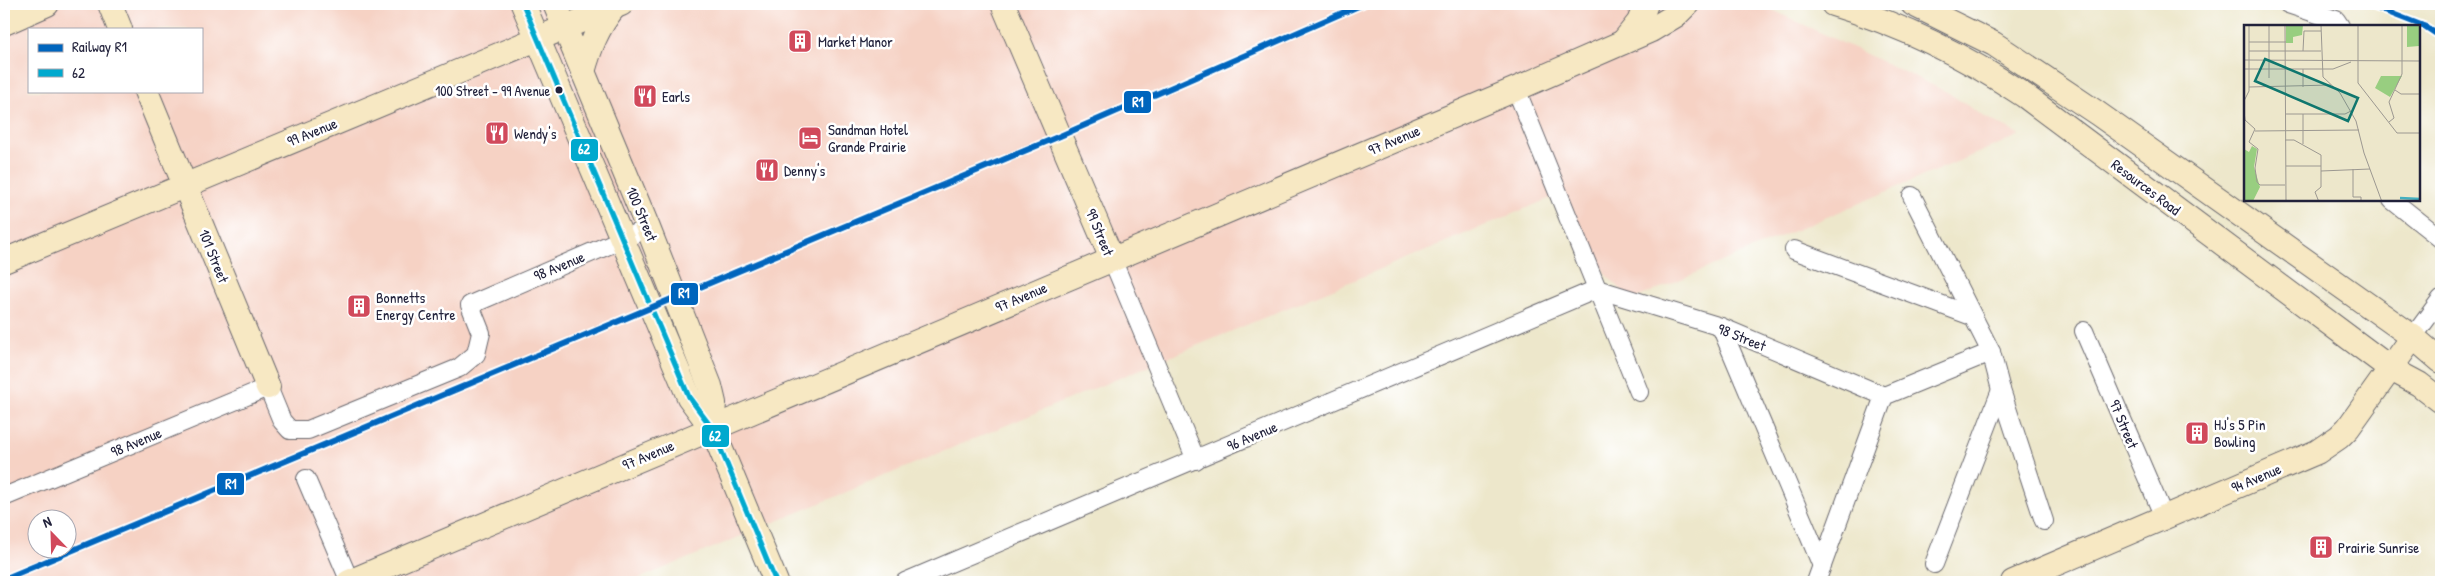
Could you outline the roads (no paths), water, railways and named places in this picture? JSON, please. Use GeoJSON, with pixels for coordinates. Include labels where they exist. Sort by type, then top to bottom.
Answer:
{"type":"FeatureCollection","features":[{"type":"Feature","properties":{"kind":"main road"},"geometry":{"type":"LineString","coordinates":[[4,23],[48,4]]}},
{"type":"Feature","properties":{"kind":"main road"},"geometry":{"type":"LineString","coordinates":[[110,4],[120,28]]}},
{"type":"Feature","properties":{"kind":"main road","name":"100 Street"},"geometry":{"type":"LineString","coordinates":[[523,4],[689,397],[712,428],[776,582]]}},
{"type":"Feature","properties":{"kind":"main road","name":"100 Street"},"geometry":{"type":"LineString","coordinates":[[555,4],[648,228],[710,386],[714,403],[712,428]]}},
{"type":"Feature","properties":{"kind":"main road","name":"99 Street"},"geometry":{"type":"LineString","coordinates":[[1004,4],[1112,259]]}},
{"type":"Feature","properties":{"kind":"main road"},"geometry":{"type":"LineString","coordinates":[[1622,42],[1639,22],[1646,4]]}},
{"type":"Feature","properties":{"kind":"main road","name":"97 Avenue"},"geometry":{"type":"LineString","coordinates":[[350,582],[1516,89],[1665,22],[1687,4]]}},
{"type":"Feature","properties":{"kind":"main road","name":"Resources Road"},"geometry":{"type":"LineString","coordinates":[[1833,4],[1872,16],[1927,39],[1996,77],[2025,96],[2391,370],[2419,384],[2441,402]]}},
{"type":"Feature","properties":{"kind":"main road","name":"Resources Road"},"geometry":{"type":"LineString","coordinates":[[1913,4],[1968,29],[2002,49],[2097,113],[2412,337],[2441,360]]}},
{"type":"Feature","properties":{"kind":"main road"},"geometry":{"type":"LineString","coordinates":[[583,72],[590,44],[599,25],[618,5]]}},
{"type":"Feature","properties":{"kind":"main road","name":"99 Avenue"},"geometry":{"type":"LineString","coordinates":[[4,261],[618,5]]}},
{"type":"Feature","properties":{"kind":"main road","name":"101 Street"},"geometry":{"type":"LineString","coordinates":[[146,92],[268,387]]}},
{"type":"Feature","properties":{"kind":"main road","name":"94 Avenue"},"geometry":{"type":"LineString","coordinates":[[2013,582],[2309,456],[2329,444],[2348,428],[2391,370],[2412,337]]}},
{"type":"Feature","properties":{"kind":"street"},"geometry":{"type":"LineString","coordinates":[[2288,4],[2336,20],[2339,25]]}},
{"type":"Feature","properties":{"kind":"street"},"geometry":{"type":"LineString","coordinates":[[1516,89],[1639,392]]}},
{"type":"Feature","properties":{"kind":"street"},"geometry":{"type":"LineString","coordinates":[[1912,196],[1991,352],[2001,390],[2044,521]]}},
{"type":"Feature","properties":{"kind":"street"},"geometry":{"type":"LineString","coordinates":[[2393,201],[2441,239]]}},
{"type":"Feature","properties":{"kind":"street","name":"98 Avenue"},"geometry":{"type":"LineString","coordinates":[[282,421],[290,430],[308,430],[459,368],[476,354],[481,333],[470,305],[648,228]]}},
{"type":"Feature","properties":{"kind":"street"},"geometry":{"type":"LineString","coordinates":[[1794,250],[1972,316]]}},
{"type":"Feature","properties":{"kind":"street","name":"99 Street"},"geometry":{"type":"LineString","coordinates":[[1112,259],[1196,460]]}},
{"type":"Feature","properties":{"kind":"street","name":"98 Street"},"geometry":{"type":"LineString","coordinates":[[1597,289],[1721,327],[1884,396]]}},
{"type":"Feature","properties":{"kind":"street","name":"96 Avenue"},"geometry":{"type":"LineString","coordinates":[[905,582],[1597,289]]}},
{"type":"Feature","properties":{"kind":"street","name":"94 Avenue"},"geometry":{"type":"LineString","coordinates":[[2412,337],[2441,300]]}},
{"type":"Feature","properties":{"kind":"street"},"geometry":{"type":"LineString","coordinates":[[1721,327],[1822,566]]}},
{"type":"Feature","properties":{"kind":"street","name":"97 Street"},"geometry":{"type":"LineString","coordinates":[[2084,331],[2164,517]]}},
{"type":"Feature","properties":{"kind":"street"},"geometry":{"type":"LineString","coordinates":[[1816,582],[1884,396],[1991,352]]}},
{"type":"Feature","properties":{"kind":"street","name":"98 Avenue"},"geometry":{"type":"LineString","coordinates":[[4,497],[268,387]]}},
{"type":"Feature","properties":{"kind":"street","name":"101 Street"},"geometry":{"type":"LineString","coordinates":[[268,387],[282,421]]}},
{"type":"Feature","properties":{"kind":"street"},"geometry":{"type":"LineString","coordinates":[[1934,564],[2001,390]]}},
{"type":"Feature","properties":{"kind":"street"},"geometry":{"type":"LineString","coordinates":[[306,479],[350,582]]}},
{"type":"Feature","properties":{"kind":"rail line","name":"R1"},"geometry":{"type":"LineString","coordinates":[[4,579],[1060,136],[1363,4]]}},
{"type":"Feature","properties":{"kind":"rail line","name":"R1"},"geometry":{"type":"LineString","coordinates":[[2367,4],[2426,27],[2441,37]]}},
{"type":"Feature","properties":{"kind":"place","name":"Market Manor"},"geometry":{"type":"Point","coordinates":[800,41]}},
{"type":"Feature","properties":{"kind":"place","name":"100 Street – 99 Avenue"},"geometry":{"type":"Point","coordinates":[559,90]}},
{"type":"Feature","properties":{"kind":"place","name":"Earls"},"geometry":{"type":"Point","coordinates":[645,96]}},
{"type":"Feature","properties":{"kind":"place","name":"Wendy's"},"geometry":{"type":"Point","coordinates":[497,133]}},
{"type":"Feature","properties":{"kind":"place","name":"Sandman Hotel Grande Prairie"},"geometry":{"type":"Point","coordinates":[810,138]}},
{"type":"Feature","properties":{"kind":"place","name":"Denny's"},"geometry":{"type":"Point","coordinates":[767,170]}},
{"type":"Feature","properties":{"kind":"place","name":"Bonnetts Energy Centre"},"geometry":{"type":"Point","coordinates":[359,306]}},
{"type":"Feature","properties":{"kind":"place","name":"HJ's 5 Pin Bowling"},"geometry":{"type":"Point","coordinates":[2197,433]}},
{"type":"Feature","properties":{"kind":"place","name":"Prairie Sunrise"},"geometry":{"type":"Point","coordinates":[2321,547]}}]}
